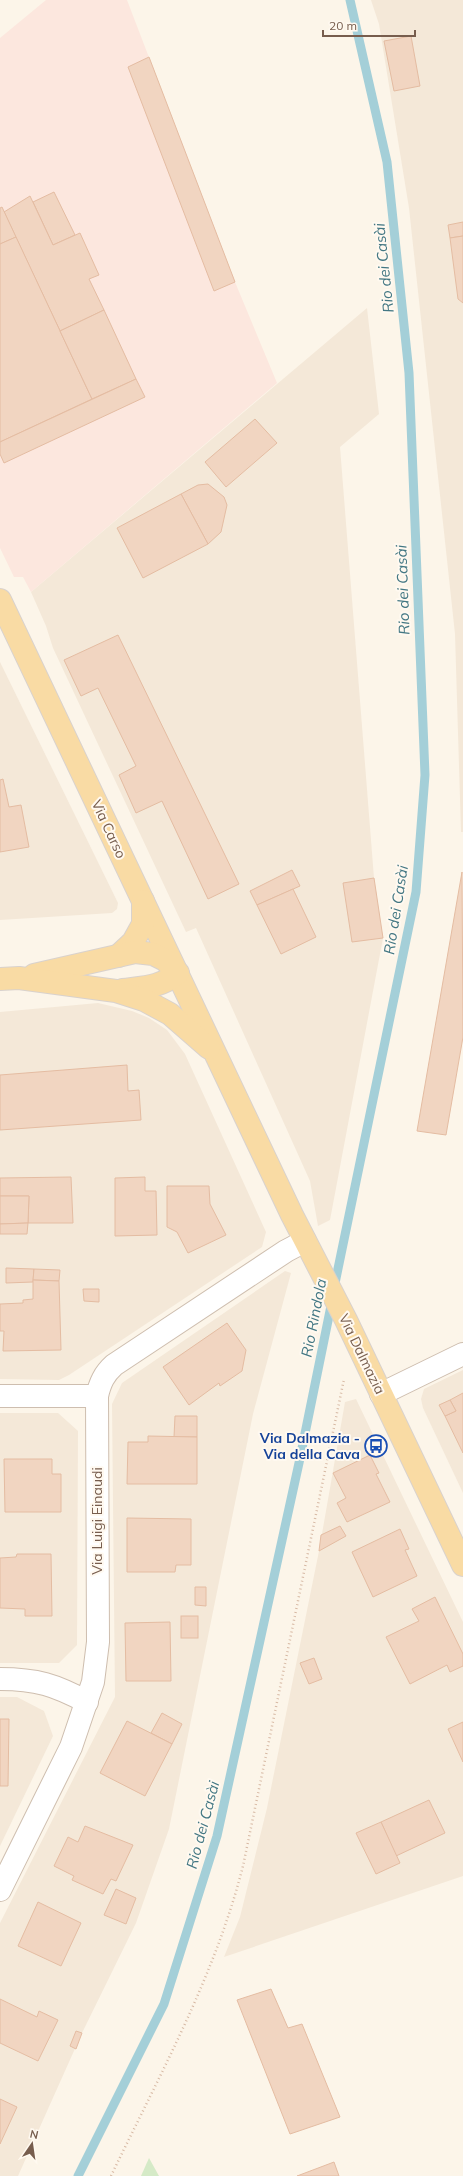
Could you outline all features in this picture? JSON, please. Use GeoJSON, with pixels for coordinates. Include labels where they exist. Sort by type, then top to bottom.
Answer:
{"type":"FeatureCollection","features":[{"type":"Feature","properties":{"kind":"main road","name":"Via Carso"},"geometry":{"type":"LineString","coordinates":[[0,600],[218,1057]]}},
{"type":"Feature","properties":{"kind":"main road"},"geometry":{"type":"LineString","coordinates":[[118,956],[133,942],[143,924],[143,901]]}},
{"type":"Feature","properties":{"kind":"main road"},"geometry":{"type":"LineString","coordinates":[[10,979],[135,952],[153,954],[165,960],[178,973],[168,982],[153,987],[116,991]]}},
{"type":"Feature","properties":{"kind":"main road"},"geometry":{"type":"LineString","coordinates":[[10,979],[116,991],[144,1000],[170,1014],[218,1057]]}},
{"type":"Feature","properties":{"kind":"main road","name":"Via Dalmazia"},"geometry":{"type":"LineString","coordinates":[[218,1057],[305,1241],[346,1320],[463,1565]]}},
{"type":"Feature","properties":{"kind":"street","name":"Via Luigi Einaudi"},"geometry":{"type":"LineString","coordinates":[[0,1890],[71,1746],[94,1682],[98,1642],[96,1396],[99,1385],[105,1373],[114,1365],[286,1251],[305,1241]]}},
{"type":"Feature","properties":{"kind":"street"},"geometry":{"type":"LineString","coordinates":[[381,1394],[463,1354]]}},
{"type":"Feature","properties":{"kind":"street"},"geometry":{"type":"LineString","coordinates":[[0,1396],[96,1396]]}},
{"type":"Feature","properties":{"kind":"street"},"geometry":{"type":"LineString","coordinates":[[0,1679],[27,1679],[51,1684],[87,1702]]}},
{"type":"Feature","properties":{"kind":"path"},"geometry":{"type":"LineString","coordinates":[[111,2176],[198,1999],[232,1909],[245,1858],[344,1377]]}},
{"type":"Feature","properties":{"kind":"shaded area"},"geometry":{"type":"Polygon","coordinates":[[[46,0],[127,0],[235,282],[277,383],[31,592],[23,577],[14,577],[0,548],[0,38],[46,0]]]}},
{"type":"Feature","properties":{"kind":"shaded area"},"geometry":{"type":"Polygon","coordinates":[[[371,0],[463,0],[463,832],[461,832],[455,634],[409,208],[379,24],[371,0]]]}},
{"type":"Feature","properties":{"kind":"shaded area"},"geometry":{"type":"Polygon","coordinates":[[[367,308],[379,414],[340,447],[374,878],[383,938],[330,1220],[318,1226],[310,1181],[196,928],[186,932],[53,648],[46,626],[31,592],[367,308]]]}},
{"type":"Feature","properties":{"kind":"shaded area"},"geometry":{"type":"Polygon","coordinates":[[[0,662],[118,903],[117,909],[112,913],[0,920],[0,662]]]}},
{"type":"Feature","properties":{"kind":"shaded area"},"geometry":{"type":"Polygon","coordinates":[[[98,1003],[132,1011],[149,1018],[167,1030],[185,1054],[266,1232],[262,1247],[69,1375],[59,1380],[0,1379],[0,1012],[98,1003]]]}},
{"type":"Feature","properties":{"kind":"shaded area"},"geometry":{"type":"Polygon","coordinates":[[[285,1271],[291,1273],[253,1414],[169,1829],[136,1923],[82,2033],[18,2176],[0,2176],[0,1923],[115,1697],[112,1404],[122,1383],[285,1271]]]}},
{"type":"Feature","properties":{"kind":"shaded area"},"geometry":{"type":"Polygon","coordinates":[[[463,1370],[463,1493],[423,1408],[421,1399],[424,1389],[463,1370]]]}},
{"type":"Feature","properties":{"kind":"shaded area"},"geometry":{"type":"Polygon","coordinates":[[[356,1399],[463,1622],[463,1876],[224,1957],[240,1917],[267,1808],[319,1551],[345,1402],[356,1399]]]}},
{"type":"Feature","properties":{"kind":"shaded area"},"geometry":{"type":"Polygon","coordinates":[[[0,1413],[58,1413],[78,1431],[77,1645],[59,1663],[0,1663],[0,1413]]]}},
{"type":"Feature","properties":{"kind":"shaded area"},"geometry":{"type":"Polygon","coordinates":[[[0,1697],[17,1697],[44,1711],[53,1736],[0,1846],[0,1697]]]}},
{"type":"Feature","properties":{"kind":"green space"},"geometry":{"type":"Polygon","coordinates":[[[149,2158],[159,2176],[141,2176],[149,2158]]]}},
{"type":"Feature","properties":{"kind":"building"},"geometry":{"type":"Polygon","coordinates":[[[411,36],[420,86],[394,91],[384,41],[411,36]]]}},
{"type":"Feature","properties":{"kind":"building"},"geometry":{"type":"Polygon","coordinates":[[[149,57],[235,282],[214,291],[128,67],[149,57]]]}},
{"type":"Feature","properties":{"kind":"building"},"geometry":{"type":"Polygon","coordinates":[[[54,192],[75,235],[53,245],[33,202],[54,192]]]}},
{"type":"Feature","properties":{"kind":"building"},"geometry":{"type":"Polygon","coordinates":[[[30,196],[53,245],[80,233],[99,275],[89,279],[104,310],[60,331],[4,212],[30,196]]]}},
{"type":"Feature","properties":{"kind":"building"},"geometry":{"type":"Polygon","coordinates":[[[2,207],[16,237],[0,244],[0,208],[2,207]]]}},
{"type":"Feature","properties":{"kind":"building"},"geometry":{"type":"Polygon","coordinates":[[[463,222],[463,236],[450,238],[448,225],[463,222]]]}},
{"type":"Feature","properties":{"kind":"building"},"geometry":{"type":"Polygon","coordinates":[[[463,236],[463,303],[458,299],[450,238],[463,236]]]}},
{"type":"Feature","properties":{"kind":"building"},"geometry":{"type":"Polygon","coordinates":[[[16,237],[92,399],[0,442],[0,244],[16,237]]]}},
{"type":"Feature","properties":{"kind":"building"},"geometry":{"type":"Polygon","coordinates":[[[104,310],[136,379],[92,399],[60,331],[104,310]]]}},
{"type":"Feature","properties":{"kind":"building"},"geometry":{"type":"Polygon","coordinates":[[[136,379],[145,397],[4,463],[0,454],[0,442],[136,379]]]}},
{"type":"Feature","properties":{"kind":"building"},"geometry":{"type":"Polygon","coordinates":[[[255,419],[277,443],[226,487],[205,462],[255,419]]]}},
{"type":"Feature","properties":{"kind":"building"},"geometry":{"type":"Polygon","coordinates":[[[208,484],[224,497],[227,505],[221,532],[208,544],[181,494],[198,485],[208,484]]]}},
{"type":"Feature","properties":{"kind":"building"},"geometry":{"type":"Polygon","coordinates":[[[181,494],[208,544],[143,578],[117,528],[181,494]]]}},
{"type":"Feature","properties":{"kind":"building"},"geometry":{"type":"Polygon","coordinates":[[[118,635],[239,884],[208,899],[162,801],[136,813],[119,775],[136,766],[98,688],[81,696],[64,660],[118,635]]]}},
{"type":"Feature","properties":{"kind":"building"},"geometry":{"type":"Polygon","coordinates":[[[3,779],[9,807],[21,805],[29,847],[0,852],[0,780],[3,779]]]}},
{"type":"Feature","properties":{"kind":"building"},"geometry":{"type":"Polygon","coordinates":[[[292,870],[300,886],[257,905],[250,891],[292,870]]]}},
{"type":"Feature","properties":{"kind":"building"},"geometry":{"type":"Polygon","coordinates":[[[462,872],[463,1037],[446,1135],[417,1131],[462,872]]]}},
{"type":"Feature","properties":{"kind":"building"},"geometry":{"type":"Polygon","coordinates":[[[374,878],[383,938],[352,942],[343,883],[374,878]]]}},
{"type":"Feature","properties":{"kind":"building"},"geometry":{"type":"Polygon","coordinates":[[[293,889],[316,937],[281,954],[257,905],[293,889]]]}},
{"type":"Feature","properties":{"kind":"building"},"geometry":{"type":"Polygon","coordinates":[[[127,1065],[128,1091],[139,1090],[141,1120],[0,1130],[0,1075],[127,1065]]]}},
{"type":"Feature","properties":{"kind":"building"},"geometry":{"type":"Polygon","coordinates":[[[71,1177],[73,1223],[28,1223],[29,1196],[0,1196],[0,1178],[71,1177]]]}},
{"type":"Feature","properties":{"kind":"building"},"geometry":{"type":"Polygon","coordinates":[[[145,1177],[145,1191],[156,1191],[157,1235],[115,1236],[115,1178],[145,1177]]]}},
{"type":"Feature","properties":{"kind":"building"},"geometry":{"type":"Polygon","coordinates":[[[167,1186],[209,1186],[210,1204],[226,1235],[188,1253],[177,1232],[167,1227],[167,1186]]]}},
{"type":"Feature","properties":{"kind":"building"},"geometry":{"type":"Polygon","coordinates":[[[0,1196],[29,1196],[28,1223],[0,1224],[0,1196]]]}},
{"type":"Feature","properties":{"kind":"building"},"geometry":{"type":"Polygon","coordinates":[[[28,1223],[27,1234],[0,1234],[0,1224],[28,1223]]]}},
{"type":"Feature","properties":{"kind":"building"},"geometry":{"type":"Polygon","coordinates":[[[6,1268],[34,1269],[33,1282],[6,1283],[6,1268]]]}},
{"type":"Feature","properties":{"kind":"building"},"geometry":{"type":"Polygon","coordinates":[[[34,1269],[60,1270],[59,1281],[33,1280],[34,1269]]]}},
{"type":"Feature","properties":{"kind":"building"},"geometry":{"type":"Polygon","coordinates":[[[33,1280],[59,1281],[61,1350],[3,1351],[4,1331],[0,1331],[0,1304],[23,1303],[23,1300],[33,1299],[33,1280]]]}},
{"type":"Feature","properties":{"kind":"building"},"geometry":{"type":"Polygon","coordinates":[[[83,1289],[99,1289],[99,1302],[84,1301],[83,1289]]]}},
{"type":"Feature","properties":{"kind":"building"},"geometry":{"type":"Polygon","coordinates":[[[227,1323],[246,1350],[242,1371],[220,1386],[219,1383],[189,1405],[163,1367],[227,1323]]]}},
{"type":"Feature","properties":{"kind":"building"},"geometry":{"type":"Polygon","coordinates":[[[463,1393],[463,1453],[445,1416],[456,1411],[450,1400],[463,1393]]]}},
{"type":"Feature","properties":{"kind":"building"},"geometry":{"type":"Polygon","coordinates":[[[450,1400],[456,1411],[445,1416],[439,1405],[450,1400]]]}},
{"type":"Feature","properties":{"kind":"building"},"geometry":{"type":"Polygon","coordinates":[[[175,1416],[197,1416],[197,1437],[174,1437],[175,1416]]]}},
{"type":"Feature","properties":{"kind":"building"},"geometry":{"type":"Polygon","coordinates":[[[148,1436],[197,1437],[197,1484],[127,1484],[128,1442],[148,1442],[148,1436]]]}},
{"type":"Feature","properties":{"kind":"building"},"geometry":{"type":"Polygon","coordinates":[[[370,1455],[379,1473],[376,1474],[390,1502],[347,1522],[337,1503],[346,1498],[333,1473],[370,1455]]]}},
{"type":"Feature","properties":{"kind":"building"},"geometry":{"type":"Polygon","coordinates":[[[4,1459],[52,1459],[52,1474],[61,1474],[61,1512],[5,1512],[4,1459]]]}},
{"type":"Feature","properties":{"kind":"building"},"geometry":{"type":"Polygon","coordinates":[[[127,1518],[191,1519],[191,1565],[176,1565],[175,1572],[127,1572],[127,1518]]]}},
{"type":"Feature","properties":{"kind":"building"},"geometry":{"type":"Polygon","coordinates":[[[340,1526],[346,1536],[319,1551],[321,1535],[340,1526]]]}},
{"type":"Feature","properties":{"kind":"building"},"geometry":{"type":"Polygon","coordinates":[[[400,1529],[409,1549],[405,1550],[417,1576],[373,1597],[352,1552],[400,1529]]]}},
{"type":"Feature","properties":{"kind":"building"},"geometry":{"type":"Polygon","coordinates":[[[17,1554],[51,1554],[52,1616],[25,1616],[25,1609],[0,1608],[0,1558],[16,1557],[17,1554]]]}},
{"type":"Feature","properties":{"kind":"building"},"geometry":{"type":"Polygon","coordinates":[[[195,1587],[206,1587],[206,1606],[195,1605],[195,1587]]]}},
{"type":"Feature","properties":{"kind":"building"},"geometry":{"type":"Polygon","coordinates":[[[435,1597],[463,1654],[463,1666],[450,1672],[447,1665],[410,1684],[386,1637],[419,1621],[412,1609],[435,1597]]]}},
{"type":"Feature","properties":{"kind":"building"},"geometry":{"type":"Polygon","coordinates":[[[181,1616],[198,1616],[198,1638],[181,1638],[181,1616]]]}},
{"type":"Feature","properties":{"kind":"building"},"geometry":{"type":"Polygon","coordinates":[[[170,1622],[171,1681],[126,1681],[125,1623],[170,1622]]]}},
{"type":"Feature","properties":{"kind":"building"},"geometry":{"type":"Polygon","coordinates":[[[314,1658],[322,1679],[309,1684],[300,1663],[314,1658]]]}},
{"type":"Feature","properties":{"kind":"building"},"geometry":{"type":"Polygon","coordinates":[[[162,1713],[182,1724],[172,1744],[151,1733],[162,1713]]]}},
{"type":"Feature","properties":{"kind":"building"},"geometry":{"type":"Polygon","coordinates":[[[0,1719],[9,1719],[8,1786],[0,1786],[0,1719]]]}},
{"type":"Feature","properties":{"kind":"building"},"geometry":{"type":"Polygon","coordinates":[[[127,1721],[172,1744],[145,1796],[100,1773],[127,1721]]]}},
{"type":"Feature","properties":{"kind":"building"},"geometry":{"type":"Polygon","coordinates":[[[463,1722],[463,1762],[448,1729],[463,1722]]]}},
{"type":"Feature","properties":{"kind":"building"},"geometry":{"type":"Polygon","coordinates":[[[429,1800],[445,1833],[396,1856],[381,1822],[429,1800]]]}},
{"type":"Feature","properties":{"kind":"building"},"geometry":{"type":"Polygon","coordinates":[[[381,1822],[400,1863],[376,1874],[356,1833],[381,1822]]]}},
{"type":"Feature","properties":{"kind":"building"},"geometry":{"type":"Polygon","coordinates":[[[85,1826],[133,1845],[116,1881],[111,1879],[103,1894],[72,1880],[74,1876],[54,1866],[68,1837],[78,1842],[85,1826]]]}},
{"type":"Feature","properties":{"kind":"building"},"geometry":{"type":"Polygon","coordinates":[[[116,1889],[136,1898],[126,1924],[104,1915],[116,1889]]]}},
{"type":"Feature","properties":{"kind":"building"},"geometry":{"type":"Polygon","coordinates":[[[38,1902],[81,1923],[61,1966],[18,1946],[38,1902]]]}},
{"type":"Feature","properties":{"kind":"building"},"geometry":{"type":"Polygon","coordinates":[[[271,1989],[288,2028],[302,2024],[340,2117],[290,2134],[237,2000],[271,1989]]]}},
{"type":"Feature","properties":{"kind":"building"},"geometry":{"type":"Polygon","coordinates":[[[0,1999],[37,2017],[39,2011],[58,2020],[38,2061],[0,2043],[0,1999]]]}},
{"type":"Feature","properties":{"kind":"building"},"geometry":{"type":"Polygon","coordinates":[[[76,2031],[82,2033],[76,2049],[70,2046],[76,2031]]]}},
{"type":"Feature","properties":{"kind":"building"},"geometry":{"type":"Polygon","coordinates":[[[0,2099],[17,2107],[0,2144],[0,2099]]]}},
{"type":"Feature","properties":{"kind":"building"},"geometry":{"type":"Polygon","coordinates":[[[334,2162],[339,2176],[297,2176],[334,2162]]]}},
{"type":"Feature","properties":{"kind":"waterway","name":"Rio dei Casài"},"geometry":{"type":"LineString","coordinates":[[334,1288],[416,892],[425,775],[409,373],[387,162],[350,0]]}},
{"type":"Feature","properties":{"kind":"waterway","name":"Rio dei Casài"},"geometry":{"type":"LineString","coordinates":[[78,2176],[164,2004],[217,1836],[299,1463],[332,1301]]}},
{"type":"Feature","properties":{"kind":"place","name":"Via Dalmazia - Via della Cava"},"geometry":{"type":"Point","coordinates":[376,1446]}},
{"type":"Feature","properties":{"kind":"water label","name":"Rio Rindola"},"geometry":{"type":"Point","coordinates":[314,1318]}}]}
